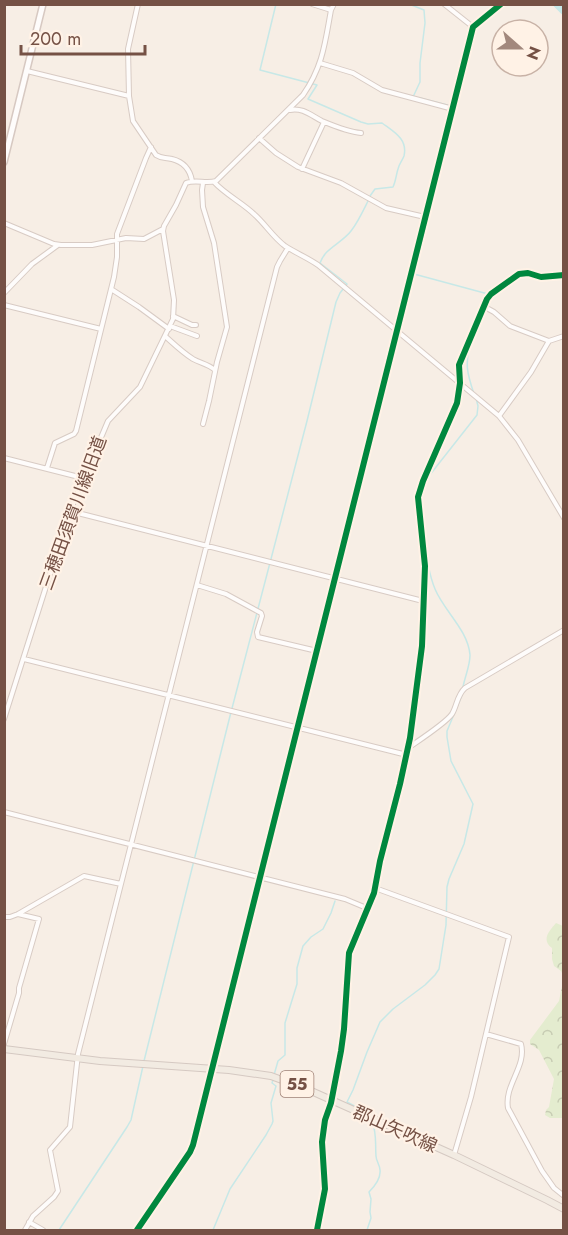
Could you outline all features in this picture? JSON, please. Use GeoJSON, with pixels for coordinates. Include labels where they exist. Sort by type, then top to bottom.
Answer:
{"type":"FeatureCollection","features":[{"type":"Feature","properties":{"kind":"main road"},"geometry":{"type":"LineString","coordinates":[[4,162],[43,4]]}},
{"type":"Feature","properties":{"kind":"main road","name":"郡山矢吹線"},"geometry":{"type":"LineString","coordinates":[[4,1049],[271,1076],[299,1085],[454,1155],[564,1209]]}},
{"type":"Feature","properties":{"kind":"street"},"geometry":{"type":"LineString","coordinates":[[138,4],[128,49],[129,96],[133,121],[159,157],[173,159],[184,164],[192,181]]}},
{"type":"Feature","properties":{"kind":"street"},"geometry":{"type":"LineString","coordinates":[[4,223],[58,245],[96,245],[126,238],[144,239],[163,229],[184,185],[192,181],[203,183],[218,179],[303,95],[320,63],[334,4]]}},
{"type":"Feature","properties":{"kind":"street"},"geometry":{"type":"LineString","coordinates":[[444,4],[473,27]]}},
{"type":"Feature","properties":{"kind":"street"},"geometry":{"type":"LineString","coordinates":[[137,1230],[190,1152],[196,1132],[473,27],[501,4]]}},
{"type":"Feature","properties":{"kind":"street"},"geometry":{"type":"LineString","coordinates":[[315,5],[331,10]]}},
{"type":"Feature","properties":{"kind":"street"},"geometry":{"type":"LineString","coordinates":[[320,63],[352,73],[382,90],[453,109]]}},
{"type":"Feature","properties":{"kind":"street"},"geometry":{"type":"LineString","coordinates":[[27,72],[129,96]]}},
{"type":"Feature","properties":{"kind":"street"},"geometry":{"type":"LineString","coordinates":[[289,110],[299,109],[324,122],[361,133]]}},
{"type":"Feature","properties":{"kind":"street"},"geometry":{"type":"LineString","coordinates":[[302,169],[324,122]]}},
{"type":"Feature","properties":{"kind":"street"},"geometry":{"type":"LineString","coordinates":[[260,138],[276,153],[302,169],[341,183],[386,208],[425,217]]}},
{"type":"Feature","properties":{"kind":"street"},"geometry":{"type":"LineString","coordinates":[[46,468],[56,443],[76,431],[111,289],[117,257],[117,234],[151,147]]}},
{"type":"Feature","properties":{"kind":"street"},"geometry":{"type":"LineString","coordinates":[[213,182],[253,213],[274,237],[318,265],[500,416],[518,440],[564,518]]}},
{"type":"Feature","properties":{"kind":"street"},"geometry":{"type":"LineString","coordinates":[[203,183],[203,207],[214,243],[227,327],[203,424]]}},
{"type":"Feature","properties":{"kind":"street","name":"三穂田須賀川線旧道"},"geometry":{"type":"LineString","coordinates":[[4,719],[70,511],[108,421],[137,391],[174,316],[174,300],[163,229]]}},
{"type":"Feature","properties":{"kind":"street"},"geometry":{"type":"LineString","coordinates":[[4,292],[32,264],[58,245]]}},
{"type":"Feature","properties":{"kind":"street"},"geometry":{"type":"LineString","coordinates":[[25,1230],[33,1216],[58,1191],[50,1150],[70,1127],[78,1058],[121,884],[277,267],[288,248]]}},
{"type":"Feature","properties":{"kind":"street"},"geometry":{"type":"LineString","coordinates":[[317,1230],[325,1189],[322,1142],[341,1052],[350,953],[369,909],[375,888],[408,748],[422,646],[425,557],[418,497],[457,403],[460,383],[459,365],[483,306],[491,294],[519,274],[528,273],[541,277],[564,275]]}},
{"type":"Feature","properties":{"kind":"street"},"geometry":{"type":"LineString","coordinates":[[111,289],[169,328],[197,336]]}},
{"type":"Feature","properties":{"kind":"street"},"geometry":{"type":"LineString","coordinates":[[4,305],[101,329]]}},
{"type":"Feature","properties":{"kind":"street"},"geometry":{"type":"LineString","coordinates":[[483,306],[495,312],[514,328],[549,341],[564,336]]}},
{"type":"Feature","properties":{"kind":"street"},"geometry":{"type":"LineString","coordinates":[[174,316],[196,325]]}},
{"type":"Feature","properties":{"kind":"street"},"geometry":{"type":"LineString","coordinates":[[165,336],[186,354],[215,370]]}},
{"type":"Feature","properties":{"kind":"street"},"geometry":{"type":"LineString","coordinates":[[500,416],[531,372],[549,341]]}},
{"type":"Feature","properties":{"kind":"street"},"geometry":{"type":"LineString","coordinates":[[4,458],[84,478]]}},
{"type":"Feature","properties":{"kind":"street"},"geometry":{"type":"LineString","coordinates":[[70,511],[423,601]]}},
{"type":"Feature","properties":{"kind":"street"},"geometry":{"type":"LineString","coordinates":[[197,585],[226,594],[261,613],[256,634],[258,637],[317,651]]}},
{"type":"Feature","properties":{"kind":"street"},"geometry":{"type":"LineString","coordinates":[[408,748],[452,714],[461,691],[564,630]]}},
{"type":"Feature","properties":{"kind":"street"},"geometry":{"type":"LineString","coordinates":[[24,659],[407,755]]}},
{"type":"Feature","properties":{"kind":"street"},"geometry":{"type":"LineString","coordinates":[[4,812],[345,899],[369,909]]}},
{"type":"Feature","properties":{"kind":"street"},"geometry":{"type":"LineString","coordinates":[[4,917],[18,915],[84,876],[121,884]]}},
{"type":"Feature","properties":{"kind":"street"},"geometry":{"type":"LineString","coordinates":[[375,888],[509,937],[468,1107],[454,1155]]}},
{"type":"Feature","properties":{"kind":"street"},"geometry":{"type":"LineString","coordinates":[[4,1044],[39,919],[18,915]]}},
{"type":"Feature","properties":{"kind":"street"},"geometry":{"type":"LineString","coordinates":[[486,1034],[521,1044],[517,1074],[507,1098],[508,1107],[542,1171],[554,1188],[564,1196]]}},
{"type":"Feature","properties":{"kind":"street"},"geometry":{"type":"LineString","coordinates":[[29,1222],[43,1230]]}},
{"type":"Feature","properties":{"kind":"green space"},"geometry":{"type":"Polygon","coordinates":[[[556,923],[563,926],[563,975],[554,966],[552,948],[547,942],[549,932],[556,923]]]}},
{"type":"Feature","properties":{"kind":"green space"},"geometry":{"type":"Polygon","coordinates":[[[563,981],[563,1118],[550,1118],[545,1115],[549,1107],[554,1079],[539,1050],[530,1044],[530,1040],[559,1001],[563,981]]]}},
{"type":"Feature","properties":{"kind":"waterway"},"geometry":{"type":"LineString","coordinates":[[276,4],[260,70],[317,85],[308,99],[361,122],[382,123],[402,140],[404,156],[398,167],[393,187],[375,189],[370,196]]}},
{"type":"Feature","properties":{"kind":"waterway"},"geometry":{"type":"LineString","coordinates":[[409,4],[424,10],[425,23],[420,82],[413,97]]}},
{"type":"Feature","properties":{"kind":"waterway"},"geometry":{"type":"LineString","coordinates":[[557,4],[564,11]]}},
{"type":"Feature","properties":{"kind":"waterway"},"geometry":{"type":"LineString","coordinates":[[420,98],[451,106]]}},
{"type":"Feature","properties":{"kind":"waterway"},"geometry":{"type":"LineString","coordinates":[[455,107],[414,274],[488,294],[481,305]]}},
{"type":"Feature","properties":{"kind":"waterway"},"geometry":{"type":"LineString","coordinates":[[144,1061],[336,302],[347,284],[320,263],[326,253],[351,231],[368,201]]}},
{"type":"Feature","properties":{"kind":"waterway"},"geometry":{"type":"LineString","coordinates":[[470,343],[467,369],[474,394]]}},
{"type":"Feature","properties":{"kind":"waterway"},"geometry":{"type":"LineString","coordinates":[[422,489],[429,476],[477,415],[476,398]]}},
{"type":"Feature","properties":{"kind":"waterway"},"geometry":{"type":"LineString","coordinates":[[422,520],[432,581],[468,646],[470,659],[463,687]]}},
{"type":"Feature","properties":{"kind":"waterway"},"geometry":{"type":"LineString","coordinates":[[369,1114],[347,1102],[380,1022],[425,985],[439,969],[446,925],[447,887],[464,844],[473,804],[451,761],[447,737],[447,731],[462,695]]}},
{"type":"Feature","properties":{"kind":"waterway"},"geometry":{"type":"LineString","coordinates":[[274,1075],[278,1061],[285,1055],[285,1023],[297,984],[297,968],[303,946],[323,929],[335,901]]}},
{"type":"Feature","properties":{"kind":"waterway"},"geometry":{"type":"LineString","coordinates":[[59,1230],[131,1120],[143,1066]]}},
{"type":"Feature","properties":{"kind":"waterway"},"geometry":{"type":"LineString","coordinates":[[213,1230],[230,1189],[272,1124],[271,1103],[276,1086],[272,1083],[273,1080]]}},
{"type":"Feature","properties":{"kind":"waterway"},"geometry":{"type":"LineString","coordinates":[[367,1230],[371,1218],[369,1192],[380,1176],[372,1121]]}},
{"type":"Feature","properties":{"kind":"cycle path"},"geometry":{"type":"LineString","coordinates":[[137,1230],[193,1145],[473,27],[501,4]]}},
{"type":"Feature","properties":{"kind":"cycle path"},"geometry":{"type":"LineString","coordinates":[[317,1230],[325,1189],[322,1142],[341,1051],[349,953],[374,893],[410,738],[422,646],[425,566],[418,497],[457,403],[460,383],[459,365],[487,299],[519,274],[528,273],[541,277],[564,275]]}}]}
